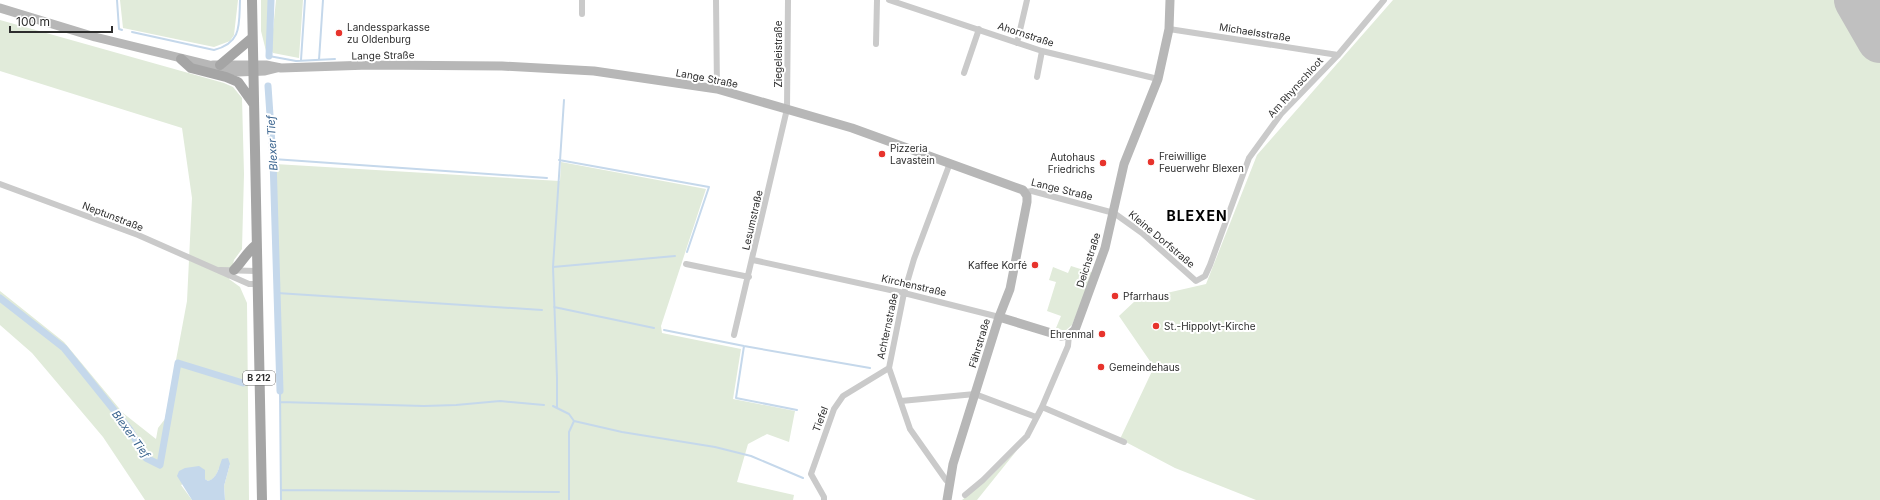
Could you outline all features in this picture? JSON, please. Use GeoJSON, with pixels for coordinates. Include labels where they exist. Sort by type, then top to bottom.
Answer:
{"type":"FeatureCollection","features":[{"type":"Feature","properties":{"kind":"main road","name":"B 212"},"geometry":{"type":"LineString","coordinates":[[252,0],[262,500]]}},
{"type":"Feature","properties":{"kind":"main road"},"geometry":{"type":"LineString","coordinates":[[216,65],[252,38]]}},
{"type":"Feature","properties":{"kind":"main road"},"geometry":{"type":"LineString","coordinates":[[181,59],[191,68],[226,77],[238,82],[253,103]]}},
{"type":"Feature","properties":{"kind":"main road"},"geometry":{"type":"LineString","coordinates":[[234,270],[244,260],[249,251],[256,245]]}},
{"type":"Feature","properties":{"kind":"street"},"geometry":{"type":"LineString","coordinates":[[582,0],[582,14]]}},
{"type":"Feature","properties":{"kind":"street"},"geometry":{"type":"LineString","coordinates":[[716,0],[717,89]]}},
{"type":"Feature","properties":{"kind":"street","name":"Ziegeleistraße"},"geometry":{"type":"LineString","coordinates":[[787,109],[788,0]]}},
{"type":"Feature","properties":{"kind":"street"},"geometry":{"type":"LineString","coordinates":[[876,44],[877,0]]}},
{"type":"Feature","properties":{"kind":"street","name":"Ahornstraße"},"geometry":{"type":"LineString","coordinates":[[889,0],[1042,51],[1158,79]]}},
{"type":"Feature","properties":{"kind":"street"},"geometry":{"type":"LineString","coordinates":[[1017,43],[1027,0]]}},
{"type":"Feature","properties":{"kind":"street","name":"Deichstraße"},"geometry":{"type":"LineString","coordinates":[[966,495],[1027,436],[1042,407],[1068,346],[1069,335],[1075,330],[1086,305],[1105,248],[1114,214],[1124,164],[1158,79],[1170,29],[1170,0]]}},
{"type":"Feature","properties":{"kind":"street","name":"Am Rhynschloot"},"geometry":{"type":"LineString","coordinates":[[1196,281],[1205,276],[1210,265],[1249,158],[1281,114],[1338,55],[1384,0]]}},
{"type":"Feature","properties":{"kind":"street","name":"Lange Straße"},"geometry":{"type":"LineString","coordinates":[[0,8],[95,37],[181,59],[216,65],[253,69],[369,65],[502,66],[594,71],[717,89],[852,128],[1019,188],[1026,192],[1032,191],[1114,214]]}},
{"type":"Feature","properties":{"kind":"street"},"geometry":{"type":"LineString","coordinates":[[964,73],[979,29]]}},
{"type":"Feature","properties":{"kind":"street","name":"Michaelsstraße"},"geometry":{"type":"LineString","coordinates":[[1170,29],[1338,55]]}},
{"type":"Feature","properties":{"kind":"street"},"geometry":{"type":"LineString","coordinates":[[1037,77],[1042,51]]}},
{"type":"Feature","properties":{"kind":"street","name":"Lesumstraße"},"geometry":{"type":"LineString","coordinates":[[734,335],[753,260],[787,109]]}},
{"type":"Feature","properties":{"kind":"street","name":"Achternstraße"},"geometry":{"type":"LineString","coordinates":[[950,163],[914,259],[904,293],[889,368],[910,430],[946,480],[950,483]]}},
{"type":"Feature","properties":{"kind":"street","name":"Neptunstraße"},"geometry":{"type":"LineString","coordinates":[[0,184],[138,235],[249,284],[257,284]]}},
{"type":"Feature","properties":{"kind":"street","name":"Fährstraße"},"geometry":{"type":"LineString","coordinates":[[947,500],[953,464],[999,316],[1008,295],[1027,202],[1026,192]]}},
{"type":"Feature","properties":{"kind":"street","name":"Kleine Dorfstraße"},"geometry":{"type":"LineString","coordinates":[[1114,214],[1142,233],[1196,281]]}},
{"type":"Feature","properties":{"kind":"street","name":"Kirchenstraße"},"geometry":{"type":"LineString","coordinates":[[753,260],[904,293],[999,316],[1061,336],[1069,335]]}},
{"type":"Feature","properties":{"kind":"street"},"geometry":{"type":"LineString","coordinates":[[686,264],[748,277]]}},
{"type":"Feature","properties":{"kind":"street","name":"Neptunstraße"},"geometry":{"type":"LineString","coordinates":[[218,270],[257,271]]}},
{"type":"Feature","properties":{"kind":"street","name":"Tiefel"},"geometry":{"type":"LineString","coordinates":[[824,500],[824,497],[811,474],[834,409],[843,396],[889,368]]}},
{"type":"Feature","properties":{"kind":"street"},"geometry":{"type":"LineString","coordinates":[[901,401],[974,394],[1036,417]]}},
{"type":"Feature","properties":{"kind":"street"},"geometry":{"type":"LineString","coordinates":[[1042,407],[1124,442]]}},
{"type":"Feature","properties":{"kind":"green space"},"geometry":{"type":"Polygon","coordinates":[[[120,0],[238,0],[234,35],[230,41],[214,47],[123,28],[120,0]]]}},
{"type":"Feature","properties":{"kind":"green space"},"geometry":{"type":"Polygon","coordinates":[[[261,0],[268,0],[267,55],[261,31],[261,0]]]}},
{"type":"Feature","properties":{"kind":"green space"},"geometry":{"type":"Polygon","coordinates":[[[276,0],[303,0],[299,58],[273,53],[271,50],[276,0]]]}},
{"type":"Feature","properties":{"kind":"green space"},"geometry":{"type":"Polygon","coordinates":[[[1393,0],[1880,0],[1880,500],[1256,500],[1175,468],[1120,439],[1154,367],[1119,316],[1136,300],[1206,284],[1257,155],[1393,0]]]}},
{"type":"Feature","properties":{"kind":"green space"},"geometry":{"type":"Polygon","coordinates":[[[0,20],[224,83],[233,87],[242,98],[244,174],[242,249],[234,260],[229,279],[240,287],[247,303],[249,500],[225,500],[224,486],[230,464],[219,468],[215,476],[208,481],[205,479],[204,474],[181,485],[192,500],[145,500],[103,437],[32,353],[0,325],[0,291],[64,342],[123,413],[156,439],[158,428],[165,419],[187,301],[192,198],[182,128],[0,71],[0,20]]]}},
{"type":"Feature","properties":{"kind":"green space"},"geometry":{"type":"Polygon","coordinates":[[[561,162],[706,189],[661,326],[662,333],[741,349],[733,399],[795,411],[789,442],[767,434],[748,444],[737,482],[794,495],[793,500],[281,500],[281,399],[275,164],[560,181],[561,162]]]}},
{"type":"Feature","properties":{"kind":"green space"},"geometry":{"type":"Polygon","coordinates":[[[1071,266],[1093,273],[1072,325],[1065,331],[1056,328],[1061,316],[1047,311],[1056,282],[1049,280],[1053,267],[1068,273],[1071,266]]]}},
{"type":"Feature","properties":{"kind":"green space"},"geometry":{"type":"Polygon","coordinates":[[[1018,449],[977,500],[962,500],[988,479],[1018,449]]]}},
{"type":"Feature","properties":{"kind":"water"},"geometry":{"type":"Polygon","coordinates":[[[228,458],[230,464],[224,486],[225,500],[192,500],[177,476],[179,471],[185,468],[199,466],[205,470],[205,479],[208,481],[216,475],[222,459],[228,458]]]}},
{"type":"Feature","properties":{"kind":"waterway"},"geometry":{"type":"LineString","coordinates":[[117,0],[119,29],[122,30]]}},
{"type":"Feature","properties":{"kind":"waterway"},"geometry":{"type":"LineString","coordinates":[[132,32],[214,50],[230,43],[234,38],[239,25],[240,0]]}},
{"type":"Feature","properties":{"kind":"waterway","name":"Blexer Tief"},"geometry":{"type":"LineString","coordinates":[[269,56],[271,0]]}},
{"type":"Feature","properties":{"kind":"waterway"},"geometry":{"type":"LineString","coordinates":[[301,60],[305,0]]}},
{"type":"Feature","properties":{"kind":"waterway"},"geometry":{"type":"LineString","coordinates":[[319,60],[323,0]]}},
{"type":"Feature","properties":{"kind":"waterway"},"geometry":{"type":"LineString","coordinates":[[269,56],[296,61],[335,59]]}},
{"type":"Feature","properties":{"kind":"waterway","name":"Blexer Tief"},"geometry":{"type":"LineString","coordinates":[[268,86],[273,159],[280,391]]}},
{"type":"Feature","properties":{"kind":"waterway"},"geometry":{"type":"LineString","coordinates":[[557,407],[553,267],[564,100]]}},
{"type":"Feature","properties":{"kind":"waterway"},"geometry":{"type":"LineString","coordinates":[[273,159],[547,178]]}},
{"type":"Feature","properties":{"kind":"waterway"},"geometry":{"type":"LineString","coordinates":[[559,160],[709,187],[687,252]]}},
{"type":"Feature","properties":{"kind":"waterway"},"geometry":{"type":"LineString","coordinates":[[553,267],[675,256]]}},
{"type":"Feature","properties":{"kind":"waterway"},"geometry":{"type":"LineString","coordinates":[[277,293],[542,310]]}},
{"type":"Feature","properties":{"kind":"waterway","name":"Blexer Tief"},"geometry":{"type":"LineString","coordinates":[[0,298],[64,348],[130,430],[146,458],[160,465],[178,363],[243,383]]}},
{"type":"Feature","properties":{"kind":"waterway"},"geometry":{"type":"LineString","coordinates":[[554,307],[654,328]]}},
{"type":"Feature","properties":{"kind":"waterway"},"geometry":{"type":"LineString","coordinates":[[664,330],[744,346],[870,368]]}},
{"type":"Feature","properties":{"kind":"waterway"},"geometry":{"type":"LineString","coordinates":[[744,346],[736,398],[797,410]]}},
{"type":"Feature","properties":{"kind":"waterway"},"geometry":{"type":"LineString","coordinates":[[280,391],[281,500]]}},
{"type":"Feature","properties":{"kind":"waterway"},"geometry":{"type":"LineString","coordinates":[[280,402],[424,406],[500,401],[544,405]]}},
{"type":"Feature","properties":{"kind":"waterway"},"geometry":{"type":"LineString","coordinates":[[553,406],[569,414],[574,421],[622,432],[715,447],[751,456],[803,478]]}},
{"type":"Feature","properties":{"kind":"waterway"},"geometry":{"type":"LineString","coordinates":[[569,500],[569,432],[574,421]]}},
{"type":"Feature","properties":{"kind":"waterway"},"geometry":{"type":"LineString","coordinates":[[281,490],[559,492]]}},
{"type":"Feature","properties":{"kind":"runway"},"geometry":{"type":"LineString","coordinates":[[1857,0],[1880,40]]}},
{"type":"Feature","properties":{"kind":"place","name":"Landessparkasse zu Oldenburg"},"geometry":{"type":"Point","coordinates":[339,33]}},
{"type":"Feature","properties":{"kind":"place","name":"Pizzeria Lavastein"},"geometry":{"type":"Point","coordinates":[882,154]}},
{"type":"Feature","properties":{"kind":"place","name":"Freiwillige Feuerwehr Blexen"},"geometry":{"type":"Point","coordinates":[1151,162]}},
{"type":"Feature","properties":{"kind":"place","name":"Autohaus Friedrichs"},"geometry":{"type":"Point","coordinates":[1103,163]}},
{"type":"Feature","properties":{"kind":"place","name":"Kaffee Korfé"},"geometry":{"type":"Point","coordinates":[1035,265]}},
{"type":"Feature","properties":{"kind":"place","name":"Pfarrhaus"},"geometry":{"type":"Point","coordinates":[1115,296]}},
{"type":"Feature","properties":{"kind":"place","name":"St.-Hippolyt-Kirche"},"geometry":{"type":"Point","coordinates":[1156,326]}},
{"type":"Feature","properties":{"kind":"place","name":"Ehrenmal"},"geometry":{"type":"Point","coordinates":[1102,334]}},
{"type":"Feature","properties":{"kind":"place","name":"Gemeindehaus"},"geometry":{"type":"Point","coordinates":[1101,367]}},
{"type":"Feature","properties":{"kind":"district","name":"BLEXEN"},"geometry":{"type":"Point","coordinates":[1197,216]}}]}
